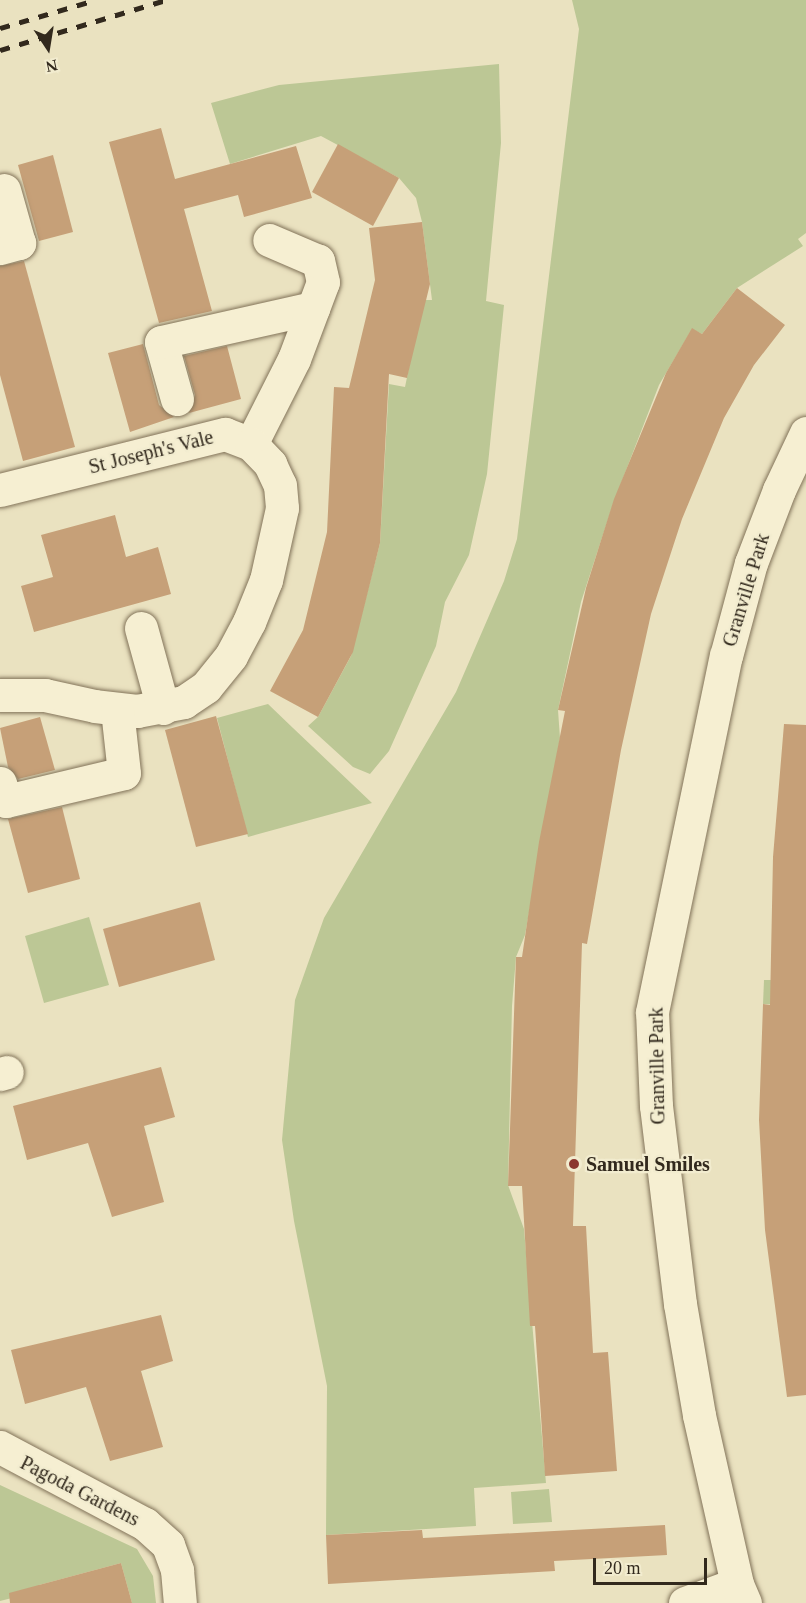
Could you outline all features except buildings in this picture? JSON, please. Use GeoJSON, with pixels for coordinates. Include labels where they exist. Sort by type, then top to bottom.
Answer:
{"type":"FeatureCollection","features":[{"type":"Feature","properties":{"kind":"street"},"geometry":{"type":"LineString","coordinates":[[0,248],[19,243],[4,190]]}},
{"type":"Feature","properties":{"kind":"street"},"geometry":{"type":"LineString","coordinates":[[251,444],[294,359],[323,282],[318,261],[269,240]]}},
{"type":"Feature","properties":{"kind":"street"},"geometry":{"type":"LineString","coordinates":[[177,399],[161,342],[313,308]]}},
{"type":"Feature","properties":{"kind":"street","name":"Granville Park"},"geometry":{"type":"LineString","coordinates":[[741,1594],[699,1415],[680,1304],[656,1106],[652,1012],[726,656],[751,563],[779,489],[806,433]]}},
{"type":"Feature","properties":{"kind":"street","name":"St Joseph's Vale"},"geometry":{"type":"LineString","coordinates":[[0,490],[225,434],[251,444],[270,464],[281,496],[279,532],[266,580],[231,656],[206,687],[184,702],[162,708],[117,710],[45,694],[0,694]]}},
{"type":"Feature","properties":{"kind":"street"},"geometry":{"type":"LineString","coordinates":[[141,628],[162,708]]}},
{"type":"Feature","properties":{"kind":"street"},"geometry":{"type":"LineString","coordinates":[[0,783],[6,801],[124,773],[117,710]]}},
{"type":"Feature","properties":{"kind":"street","name":"Pagoda Gardens"},"geometry":{"type":"LineString","coordinates":[[0,1447],[145,1524],[168,1545],[177,1570],[180,1603]]}},
{"type":"Feature","properties":{"kind":"street"},"geometry":{"type":"LineString","coordinates":[[685,1603],[741,1594]]}},
{"type":"Feature","properties":{"kind":"green space"},"geometry":{"type":"Polygon","coordinates":[[[572,0],[806,0],[806,233],[798,239],[803,246],[737,288],[702,334],[692,329],[659,385],[613,504],[581,602],[558,710],[560,738],[525,935],[516,957],[512,1006],[508,1185],[524,1229],[546,1483],[474,1488],[476,1526],[326,1535],[327,1386],[294,1221],[282,1140],[295,1000],[324,918],[456,692],[504,581],[517,539],[579,29],[572,0]]]}},
{"type":"Feature","properties":{"kind":"green space"},"geometry":{"type":"Polygon","coordinates":[[[499,64],[501,143],[486,301],[504,305],[487,474],[469,555],[445,602],[436,646],[389,751],[370,774],[353,767],[308,726],[318,717],[351,656],[380,543],[389,384],[405,387],[423,300],[432,300],[422,222],[416,198],[399,178],[321,136],[230,164],[211,103],[279,85],[499,64]]]}},
{"type":"Feature","properties":{"kind":"green space"},"geometry":{"type":"Polygon","coordinates":[[[268,704],[372,803],[248,837],[217,718],[268,704]]]}},
{"type":"Feature","properties":{"kind":"green space"},"geometry":{"type":"Polygon","coordinates":[[[89,917],[109,985],[44,1003],[25,936],[89,917]]]}},
{"type":"Feature","properties":{"kind":"green space"},"geometry":{"type":"Polygon","coordinates":[[[764,980],[806,980],[806,1006],[763,1004],[764,980]]]}},
{"type":"Feature","properties":{"kind":"green space"},"geometry":{"type":"Polygon","coordinates":[[[0,1485],[137,1549],[153,1576],[156,1603],[132,1603],[121,1563],[39,1585],[40,1591],[0,1601],[0,1485]]]}},
{"type":"Feature","properties":{"kind":"green space"},"geometry":{"type":"Polygon","coordinates":[[[549,1489],[552,1522],[513,1524],[511,1492],[549,1489]]]}},
{"type":"Feature","properties":{"kind":"railway"},"geometry":{"type":"LineString","coordinates":[[0,28],[95,0]]}},
{"type":"Feature","properties":{"kind":"railway"},"geometry":{"type":"LineString","coordinates":[[0,50],[166,0]]}},
{"type":"Feature","properties":{"kind":"place","name":"Samuel Smiles"},"geometry":{"type":"Point","coordinates":[574,1164]}}]}
